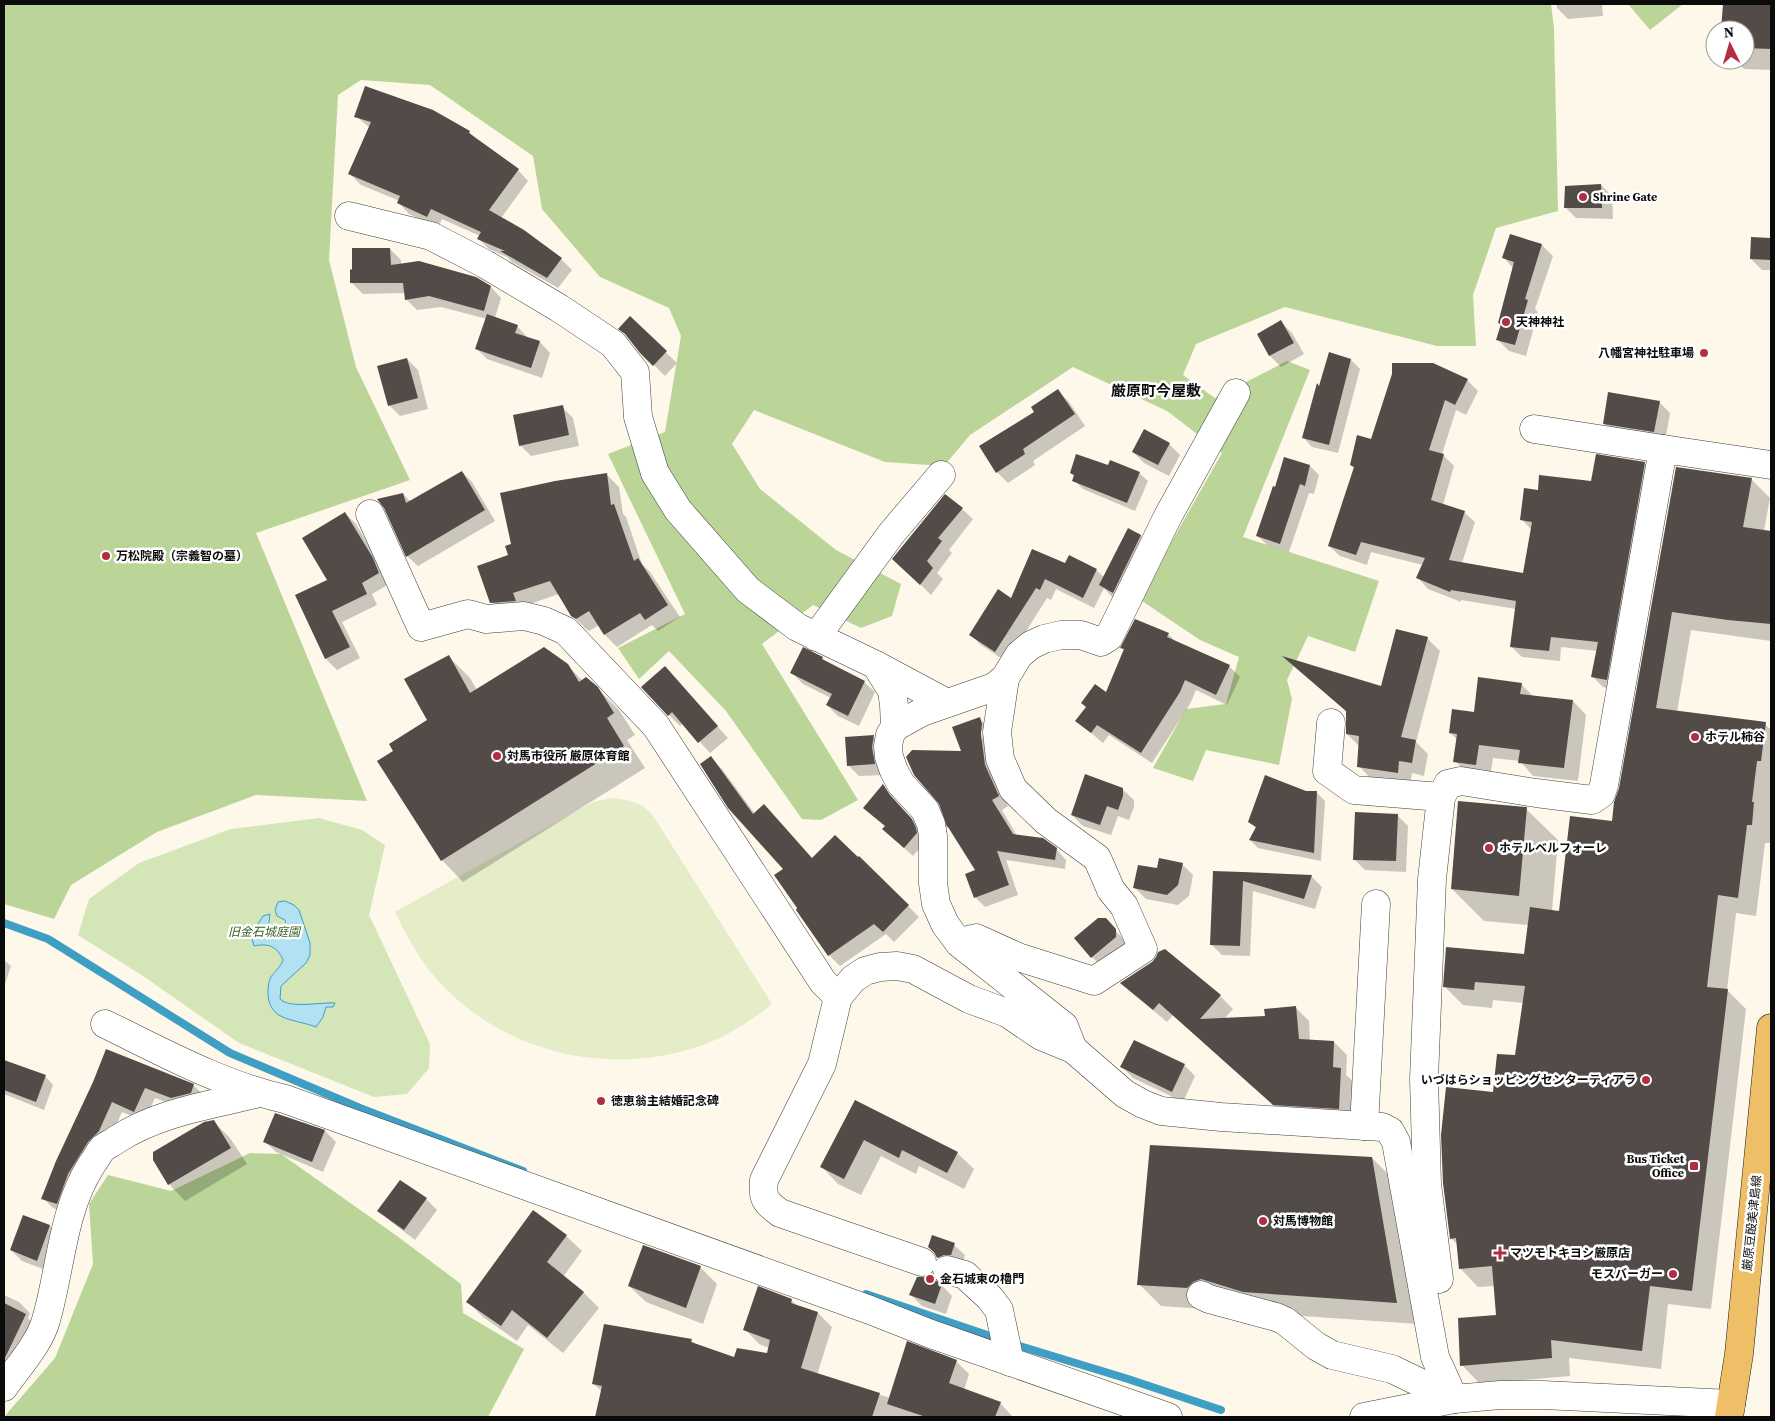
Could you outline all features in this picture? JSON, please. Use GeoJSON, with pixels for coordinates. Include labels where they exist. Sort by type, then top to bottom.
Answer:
{"type":"FeatureCollection","features":[{"type":"Feature","properties":{"kind":"main road","name":"厳原豆酘美津島線"},"geometry":{"type":"LineString","coordinates":[[1730,1410],[1765,1153],[1771,1028]]}},
{"type":"Feature","properties":{"kind":"street"},"geometry":{"type":"LineString","coordinates":[[349,216],[431,236],[485,264],[559,308],[613,344],[635,372],[638,418],[655,473],[678,510],[748,590],[797,627],[876,665],[947,703]]}},
{"type":"Feature","properties":{"kind":"street"},"geometry":{"type":"LineString","coordinates":[[895,726],[922,712],[994,687],[1005,678],[1019,655],[1031,645],[1044,639],[1061,635],[1081,635],[1101,642],[1109,637],[1168,516],[1236,393]]}},
{"type":"Feature","properties":{"kind":"street"},"geometry":{"type":"LineString","coordinates":[[1534,429],[1771,465]]}},
{"type":"Feature","properties":{"kind":"street"},"geometry":{"type":"LineString","coordinates":[[1454,1399],[1427,1184],[1424,1079],[1432,879],[1441,797],[1448,784],[1461,780],[1536,793],[1592,800],[1601,794],[1662,449]]}},
{"type":"Feature","properties":{"kind":"street"},"geometry":{"type":"LineString","coordinates":[[816,637],[891,534],[941,475]]}},
{"type":"Feature","properties":{"kind":"street"},"geometry":{"type":"LineString","coordinates":[[370,514],[421,627],[468,614],[486,619],[524,616],[544,621],[566,631],[584,649],[656,726],[823,982],[838,997]]}},
{"type":"Feature","properties":{"kind":"street"},"geometry":{"type":"LineString","coordinates":[[876,665],[892,691],[894,705],[895,726],[890,735],[889,757],[901,784],[925,810],[931,824],[934,836],[936,904],[945,924],[959,943],[1064,1026],[1073,1049]]}},
{"type":"Feature","properties":{"kind":"street"},"geometry":{"type":"LineString","coordinates":[[959,943],[976,938],[1018,957],[1094,981],[1143,949],[1124,906],[1111,890],[1097,858],[1046,821],[1013,789],[1000,759],[998,732],[1005,678]]}},
{"type":"Feature","properties":{"kind":"street"},"geometry":{"type":"LineString","coordinates":[[1331,723],[1327,771],[1354,790],[1441,797]]}},
{"type":"Feature","properties":{"kind":"street"},"geometry":{"type":"LineString","coordinates":[[1364,1126],[1376,904]]}},
{"type":"Feature","properties":{"kind":"street"},"geometry":{"type":"LineString","coordinates":[[1010,1362],[999,1310],[990,1298],[965,1275],[780,1213],[769,1205],[765,1198],[763,1192],[764,1180],[822,1064],[838,997],[853,979],[865,971],[880,967],[897,966],[913,969],[929,976],[969,999],[1007,1014],[1041,1036],[1073,1049],[1125,1094],[1142,1104],[1161,1111],[1221,1117],[1382,1127],[1390,1131],[1396,1142],[1435,1357],[1454,1399]]}},
{"type":"Feature","properties":{"kind":"street"},"geometry":{"type":"LineString","coordinates":[[105,1024],[200,1070],[260,1093],[285,1099],[1010,1362],[1168,1417]]}},
{"type":"Feature","properties":{"kind":"street"},"geometry":{"type":"LineString","coordinates":[[4,1387],[38,1338],[46,1322],[62,1246],[75,1199],[87,1172],[102,1149],[125,1134],[151,1122],[189,1110],[260,1093]]}},
{"type":"Feature","properties":{"kind":"street"},"geometry":{"type":"LineString","coordinates":[[1201,1295],[1209,1299],[1276,1317],[1285,1321],[1316,1346],[1332,1355],[1392,1370],[1454,1399]]}},
{"type":"Feature","properties":{"kind":"street"},"geometry":{"type":"LineString","coordinates":[[1364,1417],[1454,1399],[1500,1395],[1543,1395],[1730,1410]]}},
{"type":"Feature","properties":{"kind":"green space"},"geometry":{"type":"Polygon","coordinates":[[[4,4],[1551,4],[1554,28],[1558,211],[1496,228],[1473,295],[1476,346],[1437,346],[1285,307],[1196,344],[1183,375],[1215,398],[1287,361],[1310,370],[1243,537],[1379,581],[1355,652],[1308,636],[1287,680],[1292,699],[1279,765],[1206,750],[1193,781],[1153,768],[1186,709],[1226,704],[1239,657],[1200,640],[1142,601],[1172,541],[1222,453],[1167,411],[1073,367],[970,435],[944,466],[885,462],[754,410],[732,444],[760,489],[836,550],[901,584],[892,616],[861,628],[813,605],[762,644],[858,800],[821,820],[802,819],[726,711],[669,651],[639,679],[618,648],[685,614],[608,454],[665,432],[681,336],[669,308],[600,277],[542,209],[533,156],[430,85],[361,80],[338,95],[329,260],[356,367],[410,480],[256,533],[367,801],[256,795],[157,832],[71,885],[54,919],[4,904],[4,4]]]}},
{"type":"Feature","properties":{"kind":"green space"},"geometry":{"type":"Polygon","coordinates":[[[1628,4],[1683,4],[1650,30],[1628,4]]]}},
{"type":"Feature","properties":{"kind":"green space"},"geometry":{"type":"Polygon","coordinates":[[[610,798],[633,802],[652,814],[772,1004],[741,1026],[708,1043],[671,1054],[634,1059],[597,1059],[560,1053],[525,1041],[492,1025],[461,1003],[434,976],[423,961],[395,912],[593,802],[610,798]]]}},
{"type":"Feature","properties":{"kind":"green space","name":"旧金石城庭園"},"geometry":{"type":"Polygon","coordinates":[[[319,818],[362,830],[385,845],[369,915],[430,1044],[429,1068],[407,1094],[374,1097],[239,1043],[143,976],[78,935],[89,899],[139,863],[231,829],[319,818]]]}},
{"type":"Feature","properties":{"kind":"green space"},"geometry":{"type":"Polygon","coordinates":[[[250,1153],[281,1154],[397,1236],[461,1284],[463,1313],[524,1349],[488,1417],[4,1417],[55,1358],[93,1264],[89,1204],[108,1175],[171,1191],[250,1153]]]}},
{"type":"Feature","properties":{"kind":"water"},"geometry":{"type":"Polygon","coordinates":[[[285,901],[294,905],[299,910],[310,943],[310,955],[306,963],[281,986],[280,999],[291,1004],[335,1003],[333,1007],[326,1007],[323,1017],[316,1027],[285,1018],[274,1010],[268,995],[269,983],[283,960],[278,951],[268,945],[254,946],[251,935],[263,916],[270,914],[269,923],[274,930],[283,930],[286,925],[285,920],[277,916],[275,910],[278,902],[285,901]]]}},
{"type":"Feature","properties":{"kind":"building"},"geometry":{"type":"Polygon","coordinates":[[[1723,4],[1771,4],[1771,49],[1755,48],[1755,20],[1722,20],[1723,4]]]}},
{"type":"Feature","properties":{"kind":"building"},"geometry":{"type":"Polygon","coordinates":[[[365,86],[433,110],[470,131],[469,133],[519,169],[489,210],[524,230],[562,258],[547,278],[500,251],[505,251],[477,239],[481,232],[431,209],[427,217],[397,203],[400,196],[348,174],[371,122],[354,117],[365,86]]]}},
{"type":"Feature","properties":{"kind":"building","name":"Shrine Gate"},"geometry":{"type":"Polygon","coordinates":[[[1601,184],[1602,208],[1564,208],[1565,186],[1601,184]]]}},
{"type":"Feature","properties":{"kind":"building"},"geometry":{"type":"Polygon","coordinates":[[[1510,234],[1542,244],[1525,299],[1528,300],[1515,345],[1496,340],[1501,324],[1498,323],[1514,262],[1502,258],[1510,234]]]}},
{"type":"Feature","properties":{"kind":"building"},"geometry":{"type":"Polygon","coordinates":[[[1751,237],[1771,238],[1771,260],[1750,259],[1751,237]]]}},
{"type":"Feature","properties":{"kind":"building"},"geometry":{"type":"Polygon","coordinates":[[[352,248],[390,248],[391,265],[419,261],[476,277],[491,286],[484,311],[429,296],[405,300],[403,283],[350,283],[352,248]]]}},
{"type":"Feature","properties":{"kind":"building"},"geometry":{"type":"Polygon","coordinates":[[[487,314],[518,325],[515,333],[540,341],[531,368],[475,349],[487,314]]]}},
{"type":"Feature","properties":{"kind":"building"},"geometry":{"type":"Polygon","coordinates":[[[630,316],[667,351],[653,366],[625,334],[618,329],[630,316]]]}},
{"type":"Feature","properties":{"kind":"building"},"geometry":{"type":"Polygon","coordinates":[[[1281,320],[1294,343],[1269,356],[1257,334],[1281,320]]]}},
{"type":"Feature","properties":{"kind":"building"},"geometry":{"type":"Polygon","coordinates":[[[1329,352],[1351,359],[1329,445],[1302,438],[1317,383],[1319,386],[1329,352]]]}},
{"type":"Feature","properties":{"kind":"building"},"geometry":{"type":"Polygon","coordinates":[[[407,358],[418,398],[388,406],[377,366],[407,358]]]}},
{"type":"Feature","properties":{"kind":"building"},"geometry":{"type":"Polygon","coordinates":[[[1392,363],[1433,363],[1468,379],[1455,405],[1445,400],[1429,450],[1444,454],[1431,500],[1465,511],[1449,560],[1523,573],[1532,522],[1520,520],[1524,488],[1538,490],[1539,475],[1591,481],[1596,454],[1645,462],[1607,680],[1591,677],[1598,642],[1551,637],[1549,651],[1510,647],[1516,601],[1451,590],[1450,592],[1416,578],[1425,558],[1361,542],[1356,555],[1328,546],[1354,467],[1350,465],[1357,435],[1371,439],[1392,374],[1392,363]]]}},
{"type":"Feature","properties":{"kind":"building"},"geometry":{"type":"Polygon","coordinates":[[[1058,389],[1075,414],[1023,449],[1025,454],[996,473],[979,446],[1034,412],[1031,407],[1058,389]]]}},
{"type":"Feature","properties":{"kind":"building"},"geometry":{"type":"Polygon","coordinates":[[[1608,392],[1660,401],[1654,432],[1603,424],[1608,392]]]}},
{"type":"Feature","properties":{"kind":"building"},"geometry":{"type":"Polygon","coordinates":[[[563,405],[569,435],[519,446],[513,415],[563,405]]]}},
{"type":"Feature","properties":{"kind":"building"},"geometry":{"type":"Polygon","coordinates":[[[1144,429],[1170,443],[1158,465],[1132,452],[1144,429]]]}},
{"type":"Feature","properties":{"kind":"building"},"geometry":{"type":"Polygon","coordinates":[[[1076,454],[1108,465],[1110,460],[1140,472],[1127,503],[1072,481],[1074,475],[1070,473],[1076,454]]]}},
{"type":"Feature","properties":{"kind":"building"},"geometry":{"type":"Polygon","coordinates":[[[1284,457],[1310,465],[1305,486],[1300,484],[1280,544],[1256,536],[1273,486],[1275,487],[1284,457]]]}},
{"type":"Feature","properties":{"kind":"building"},"geometry":{"type":"Polygon","coordinates":[[[1676,467],[1752,478],[1743,527],[1771,531],[1771,624],[1672,612],[1656,708],[1766,722],[1761,761],[1757,761],[1752,802],[1754,802],[1752,825],[1747,825],[1738,898],[1718,895],[1707,987],[1728,989],[1692,1291],[1650,1286],[1642,1351],[1551,1340],[1552,1358],[1460,1366],[1458,1318],[1496,1315],[1492,1266],[1459,1269],[1456,1238],[1450,1239],[1443,1183],[1441,1135],[1446,1087],[1493,1092],[1497,1054],[1515,1055],[1525,986],[1475,982],[1474,990],[1443,987],[1446,947],[1524,954],[1530,907],[1559,911],[1570,816],[1612,821],[1676,467]]]}},
{"type":"Feature","properties":{"kind":"building"},"geometry":{"type":"Polygon","coordinates":[[[462,471],[485,510],[406,557],[384,508],[377,499],[403,493],[406,503],[462,471]]]}},
{"type":"Feature","properties":{"kind":"building"},"geometry":{"type":"Polygon","coordinates":[[[607,473],[611,505],[614,504],[634,561],[638,558],[668,605],[645,620],[640,613],[604,635],[589,611],[576,619],[571,616],[550,581],[513,593],[516,601],[490,603],[477,566],[508,555],[505,546],[511,544],[500,493],[555,481],[607,473]]]}},
{"type":"Feature","properties":{"kind":"building"},"geometry":{"type":"Polygon","coordinates":[[[945,494],[963,508],[938,538],[942,541],[927,561],[933,568],[920,585],[892,559],[945,494]]]}},
{"type":"Feature","properties":{"kind":"building"},"geometry":{"type":"Polygon","coordinates":[[[345,512],[373,558],[379,573],[362,583],[367,594],[332,611],[350,647],[325,659],[295,595],[327,580],[302,538],[345,512]]]}},
{"type":"Feature","properties":{"kind":"building"},"geometry":{"type":"Polygon","coordinates":[[[1128,528],[1141,535],[1113,593],[1099,585],[1128,528]]]}},
{"type":"Feature","properties":{"kind":"building"},"geometry":{"type":"Polygon","coordinates":[[[1032,549],[1065,563],[1069,555],[1097,569],[1083,598],[1045,579],[1040,590],[1036,588],[995,652],[969,635],[998,589],[1011,598],[1032,549]]]}},
{"type":"Feature","properties":{"kind":"building"},"geometry":{"type":"Polygon","coordinates":[[[1135,619],[1169,633],[1167,637],[1230,665],[1216,695],[1185,680],[1180,692],[1141,753],[1097,725],[1091,733],[1075,721],[1086,707],[1081,703],[1095,684],[1106,692],[1124,649],[1120,648],[1135,619]]]}},
{"type":"Feature","properties":{"kind":"building"},"geometry":{"type":"Polygon","coordinates":[[[1396,629],[1428,637],[1401,737],[1416,740],[1412,763],[1399,761],[1398,773],[1357,767],[1359,736],[1346,734],[1346,711],[1282,656],[1381,686],[1396,629]]]}},
{"type":"Feature","properties":{"kind":"building","name":"対馬市役所 厳原体育館"},"geometry":{"type":"Polygon","coordinates":[[[544,647],[568,664],[579,682],[586,677],[598,687],[614,713],[607,718],[624,746],[441,861],[377,761],[393,751],[389,744],[427,720],[404,679],[449,655],[470,693],[544,647]]]}},
{"type":"Feature","properties":{"kind":"building"},"geometry":{"type":"Polygon","coordinates":[[[803,647],[865,681],[848,716],[826,705],[832,694],[790,673],[803,647]]]}},
{"type":"Feature","properties":{"kind":"building"},"geometry":{"type":"Polygon","coordinates":[[[665,666],[718,726],[698,743],[672,712],[668,716],[641,687],[665,666]]]}},
{"type":"Feature","properties":{"kind":"building"},"geometry":{"type":"Polygon","coordinates":[[[1478,677],[1522,683],[1520,694],[1573,700],[1564,768],[1518,763],[1520,750],[1479,745],[1476,765],[1453,762],[1457,734],[1449,733],[1452,709],[1474,712],[1478,677]]]}},
{"type":"Feature","properties":{"kind":"building"},"geometry":{"type":"Polygon","coordinates":[[[980,717],[985,765],[999,796],[992,800],[1013,834],[1043,838],[1057,848],[1055,860],[997,851],[1009,885],[974,898],[965,874],[975,870],[947,827],[939,804],[914,775],[906,757],[912,750],[961,751],[952,727],[980,717]]]}},
{"type":"Feature","properties":{"kind":"building"},"geometry":{"type":"Polygon","coordinates":[[[874,735],[872,747],[875,764],[847,766],[845,737],[874,735]]]}},
{"type":"Feature","properties":{"kind":"building"},"geometry":{"type":"Polygon","coordinates":[[[711,756],[753,814],[764,804],[812,858],[835,835],[909,905],[883,932],[874,924],[828,956],[774,875],[783,869],[728,808],[700,764],[711,756]]]}},
{"type":"Feature","properties":{"kind":"building"},"geometry":{"type":"Polygon","coordinates":[[[1085,774],[1123,788],[1123,796],[1118,810],[1107,806],[1100,825],[1071,815],[1085,774]]]}},
{"type":"Feature","properties":{"kind":"building"},"geometry":{"type":"Polygon","coordinates":[[[1265,775],[1306,791],[1317,791],[1314,853],[1249,840],[1256,827],[1248,822],[1265,775]]]}},
{"type":"Feature","properties":{"kind":"building"},"geometry":{"type":"Polygon","coordinates":[[[883,784],[890,795],[912,819],[916,828],[917,833],[904,848],[882,829],[885,826],[863,808],[883,784]]]}},
{"type":"Feature","properties":{"kind":"building","name":"ホテルベルフォーレ"},"geometry":{"type":"Polygon","coordinates":[[[1458,801],[1527,807],[1519,896],[1451,889],[1458,801]]]}},
{"type":"Feature","properties":{"kind":"building"},"geometry":{"type":"Polygon","coordinates":[[[1355,812],[1398,814],[1396,861],[1353,860],[1355,812]]]}},
{"type":"Feature","properties":{"kind":"building"},"geometry":{"type":"Polygon","coordinates":[[[1159,858],[1183,863],[1178,885],[1167,895],[1133,888],[1138,865],[1157,868],[1159,858]]]}},
{"type":"Feature","properties":{"kind":"building"},"geometry":{"type":"Polygon","coordinates":[[[1213,871],[1312,875],[1304,899],[1243,881],[1240,946],[1210,945],[1213,871]]]}},
{"type":"Feature","properties":{"kind":"building"},"geometry":{"type":"Polygon","coordinates":[[[1098,918],[1106,918],[1116,929],[1116,937],[1091,958],[1074,938],[1098,918]]]}},
{"type":"Feature","properties":{"kind":"building"},"geometry":{"type":"Polygon","coordinates":[[[1165,949],[1221,995],[1200,1019],[1265,1016],[1264,1009],[1296,1006],[1299,1039],[1334,1041],[1333,1067],[1341,1068],[1339,1109],[1273,1105],[1159,1003],[1153,1010],[1120,983],[1152,962],[1158,952],[1165,949]]]}},
{"type":"Feature","properties":{"kind":"building"},"geometry":{"type":"Polygon","coordinates":[[[1134,1040],[1185,1064],[1172,1092],[1120,1067],[1134,1040]]]}},
{"type":"Feature","properties":{"kind":"building"},"geometry":{"type":"Polygon","coordinates":[[[106,1049],[194,1084],[191,1093],[171,1098],[145,1088],[134,1112],[112,1102],[99,1131],[88,1142],[68,1174],[57,1204],[41,1199],[56,1161],[93,1082],[106,1049]]]}},
{"type":"Feature","properties":{"kind":"building"},"geometry":{"type":"Polygon","coordinates":[[[4,1060],[46,1075],[36,1102],[4,1090],[4,1060]]]}},
{"type":"Feature","properties":{"kind":"building"},"geometry":{"type":"Polygon","coordinates":[[[855,1100],[958,1152],[947,1173],[902,1150],[899,1158],[864,1140],[844,1179],[820,1167],[855,1100]]]}},
{"type":"Feature","properties":{"kind":"building"},"geometry":{"type":"Polygon","coordinates":[[[275,1113],[325,1130],[312,1162],[263,1142],[275,1113]]]}},
{"type":"Feature","properties":{"kind":"building"},"geometry":{"type":"Polygon","coordinates":[[[214,1120],[231,1148],[168,1185],[153,1160],[153,1152],[204,1122],[214,1120]]]}},
{"type":"Feature","properties":{"kind":"building","name":"対馬博物館"},"geometry":{"type":"Polygon","coordinates":[[[1150,1145],[1372,1157],[1397,1303],[1243,1292],[1201,1279],[1193,1282],[1187,1288],[1137,1285],[1150,1145]]]}},
{"type":"Feature","properties":{"kind":"building"},"geometry":{"type":"Polygon","coordinates":[[[400,1180],[427,1198],[404,1230],[377,1211],[400,1180]]]}},
{"type":"Feature","properties":{"kind":"building"},"geometry":{"type":"Polygon","coordinates":[[[533,1210],[567,1235],[547,1262],[584,1292],[547,1338],[512,1310],[501,1326],[466,1302],[533,1210]]]}},
{"type":"Feature","properties":{"kind":"building"},"geometry":{"type":"Polygon","coordinates":[[[23,1215],[50,1225],[37,1261],[10,1250],[23,1215]]]}},
{"type":"Feature","properties":{"kind":"building"},"geometry":{"type":"Polygon","coordinates":[[[932,1235],[955,1243],[951,1255],[937,1258],[928,1247],[932,1235]]]}},
{"type":"Feature","properties":{"kind":"building"},"geometry":{"type":"Polygon","coordinates":[[[643,1245],[701,1266],[686,1308],[628,1286],[643,1245]]]}},
{"type":"Feature","properties":{"kind":"building"},"geometry":{"type":"Polygon","coordinates":[[[932,1274],[936,1281],[942,1284],[935,1304],[909,1295],[917,1277],[932,1274]]]}},
{"type":"Feature","properties":{"kind":"building"},"geometry":{"type":"Polygon","coordinates":[[[758,1286],[792,1299],[791,1303],[818,1312],[801,1368],[880,1393],[872,1417],[595,1417],[602,1386],[592,1384],[604,1324],[692,1339],[691,1342],[734,1357],[737,1348],[767,1353],[770,1340],[743,1330],[758,1286]]]}},
{"type":"Feature","properties":{"kind":"building"},"geometry":{"type":"Polygon","coordinates":[[[4,1303],[26,1314],[4,1360],[4,1303]]]}},
{"type":"Feature","properties":{"kind":"building"},"geometry":{"type":"Polygon","coordinates":[[[907,1341],[957,1360],[949,1383],[1001,1402],[995,1417],[926,1417],[887,1404],[907,1341]]]}},
{"type":"Feature","properties":{"kind":"waterway"},"geometry":{"type":"LineString","coordinates":[[4,923],[48,939],[230,1053],[360,1108],[523,1171]]}},
{"type":"Feature","properties":{"kind":"waterway"},"geometry":{"type":"LineString","coordinates":[[866,1294],[999,1339]]}},
{"type":"Feature","properties":{"kind":"waterway"},"geometry":{"type":"LineString","coordinates":[[1013,1344],[1221,1410]]}},
{"type":"Feature","properties":{"kind":"place","name":"Shrine Gate"},"geometry":{"type":"Point","coordinates":[1583,197]}},
{"type":"Feature","properties":{"kind":"place","name":"天神神社"},"geometry":{"type":"Point","coordinates":[1506,322]}},
{"type":"Feature","properties":{"kind":"place","name":"八幡宮神社駐車場"},"geometry":{"type":"Point","coordinates":[1704,353]}},
{"type":"Feature","properties":{"kind":"place","name":"万松院殿（宗義智の墓）"},"geometry":{"type":"Point","coordinates":[106,556]}},
{"type":"Feature","properties":{"kind":"place","name":"ホテル柿谷"},"geometry":{"type":"Point","coordinates":[1695,737]}},
{"type":"Feature","properties":{"kind":"place","name":"対馬市役所 厳原体育館"},"geometry":{"type":"Point","coordinates":[497,756]}},
{"type":"Feature","properties":{"kind":"place","name":"ホテルベルフォーレ"},"geometry":{"type":"Point","coordinates":[1489,848]}},
{"type":"Feature","properties":{"kind":"place","name":"いづはらショッピングセンターティアラ"},"geometry":{"type":"Point","coordinates":[1646,1080]}},
{"type":"Feature","properties":{"kind":"place","name":"徳恵翁主結婚記念碑"},"geometry":{"type":"Point","coordinates":[601,1101]}},
{"type":"Feature","properties":{"kind":"place","name":"Bus Ticket Office"},"geometry":{"type":"Point","coordinates":[1694,1166]}},
{"type":"Feature","properties":{"kind":"place","name":"対馬博物館"},"geometry":{"type":"Point","coordinates":[1263,1221]}},
{"type":"Feature","properties":{"kind":"place","name":"マツモトキヨシ厳原店"},"geometry":{"type":"Point","coordinates":[1500,1253]}},
{"type":"Feature","properties":{"kind":"place","name":"モスバーガー"},"geometry":{"type":"Point","coordinates":[1673,1274]}},
{"type":"Feature","properties":{"kind":"place","name":"金石城東の櫓門"},"geometry":{"type":"Point","coordinates":[930,1279]}},
{"type":"Feature","properties":{"kind":"district","name":"厳原町今屋敷"},"geometry":{"type":"Point","coordinates":[1156,390]}}]}
